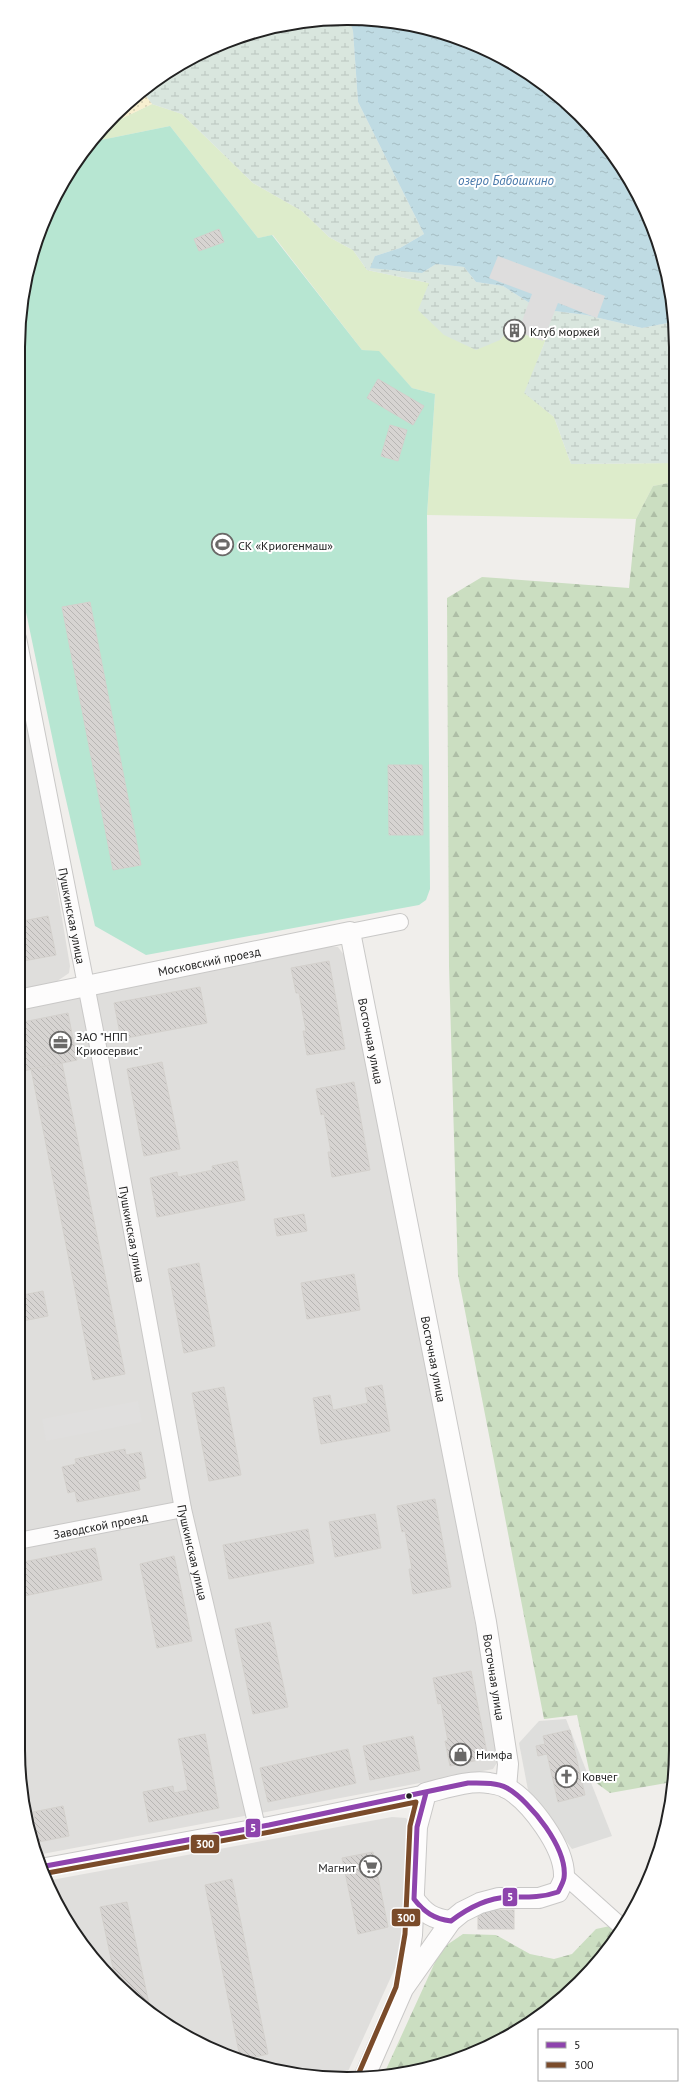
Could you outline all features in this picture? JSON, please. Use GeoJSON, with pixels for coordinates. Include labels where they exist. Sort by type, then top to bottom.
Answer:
{"type":"FeatureCollection","features":[{"type":"Feature","properties":{"kind":"street","name":"Пушкинская улица"},"geometry":{"type":"LineString","coordinates":[[25,674],[86,986],[183,1509],[257,1827]]}},
{"type":"Feature","properties":{"kind":"street","name":"Московский проезд"},"geometry":{"type":"LineString","coordinates":[[25,999],[400,922]]}},
{"type":"Feature","properties":{"kind":"street","name":"Восточная улица"},"geometry":{"type":"LineString","coordinates":[[350,932],[486,1622],[508,1764],[506,1788]]}},
{"type":"Feature","properties":{"kind":"street","name":"Заводской проезд"},"geometry":{"type":"LineString","coordinates":[[25,1539],[183,1509]]}},
{"type":"Feature","properties":{"kind":"street"},"geometry":{"type":"LineString","coordinates":[[47,1866],[257,1827],[426,1793],[468,1783],[488,1783],[506,1788],[524,1802],[547,1830],[559,1854],[561,1884]]}},
{"type":"Feature","properties":{"kind":"street"},"geometry":{"type":"LineString","coordinates":[[403,1989],[412,1935],[417,1827],[426,1793]]}},
{"type":"Feature","properties":{"kind":"street"},"geometry":{"type":"LineString","coordinates":[[561,1884],[600,1906],[618,1924]]}},
{"type":"Feature","properties":{"kind":"street"},"geometry":{"type":"LineString","coordinates":[[367,2071],[403,1989],[451,1921],[462,1912],[480,1903],[499,1898],[539,1898],[561,1884]]}},
{"type":"Feature","properties":{"kind":"street"},"geometry":{"type":"LineString","coordinates":[[414,1899],[428,1915],[438,1919],[451,1921]]}},
{"type":"Feature","properties":{"kind":"shaded area"},"geometry":{"type":"Polygon","coordinates":[[[25,697],[70,966],[69,973],[56,982],[25,989],[25,697]]]}},
{"type":"Feature","properties":{"kind":"shaded area"},"geometry":{"type":"Polygon","coordinates":[[[326,946],[338,947],[347,959],[500,1752],[498,1761],[493,1769],[42,1854],[31,1813],[25,1750],[25,1007],[326,946]]]}},
{"type":"Feature","properties":{"kind":"shaded area"},"geometry":{"type":"Polygon","coordinates":[[[138,1401],[142,1422],[46,1441],[42,1419],[138,1401]]]}},
{"type":"Feature","properties":{"kind":"shaded area"},"geometry":{"type":"Polygon","coordinates":[[[566,1719],[612,1836],[572,1849],[528,1790],[519,1743],[539,1721],[566,1719]]]}},
{"type":"Feature","properties":{"kind":"shaded area"},"geometry":{"type":"Polygon","coordinates":[[[392,1817],[406,1818],[413,1827],[401,1955],[348,2072],[284,2066],[243,2055],[205,2039],[168,2018],[119,1978],[105,1962],[79,1929],[68,1911],[53,1880],[392,1817]]]}},
{"type":"Feature","properties":{"kind":"green space"},"geometry":{"type":"Polygon","coordinates":[[[351,25],[353,31],[358,102],[424,234],[400,248],[375,256],[422,273],[436,264],[464,267],[476,282],[503,286],[539,309],[586,315],[642,328],[668,323],[669,463],[571,464],[554,417],[524,393],[546,339],[512,326],[500,340],[476,350],[444,335],[418,310],[429,283],[367,270],[353,250],[329,237],[302,211],[253,183],[182,114],[152,104],[146,96],[168,79],[205,58],[243,42],[284,31],[326,26],[351,25]]]}},
{"type":"Feature","properties":{"kind":"green space"},"geometry":{"type":"Polygon","coordinates":[[[152,104],[182,114],[253,183],[302,211],[329,237],[353,250],[367,270],[429,283],[500,340],[512,326],[546,339],[525,393],[554,417],[571,464],[669,463],[669,483],[653,486],[636,519],[427,515],[435,394],[412,388],[379,352],[362,350],[273,235],[258,238],[170,126],[101,140],[118,120],[152,104]]]}},
{"type":"Feature","properties":{"kind":"green space","name":"СК «Криогенмаш»"},"geometry":{"type":"Polygon","coordinates":[[[170,126],[258,238],[272,235],[362,350],[379,351],[412,388],[435,394],[427,515],[430,889],[426,900],[419,905],[146,955],[95,926],[58,765],[25,607],[25,347],[31,284],[42,243],[58,205],[68,186],[79,168],[101,140],[170,126]]]}},
{"type":"Feature","properties":{"kind":"green space"},"geometry":{"type":"Polygon","coordinates":[[[669,483],[669,1750],[667,1783],[610,1793],[591,1779],[577,1715],[544,1719],[458,1275],[449,966],[447,598],[482,577],[629,588],[636,519],[653,486],[669,483]]]}},
{"type":"Feature","properties":{"kind":"green space"},"geometry":{"type":"Polygon","coordinates":[[[610,1926],[614,1930],[575,1978],[526,2018],[489,2039],[451,2055],[410,2066],[386,2069],[441,1949],[463,1934],[496,1935],[530,1954],[554,1959],[572,1954],[596,1929],[610,1926]]]}},
{"type":"Feature","properties":{"kind":"sand"},"geometry":{"type":"Polygon","coordinates":[[[146,96],[152,104],[118,120],[146,96]]]}},
{"type":"Feature","properties":{"kind":"water","name":"озеро Бабошкино"},"geometry":{"type":"Polygon","coordinates":[[[351,25],[389,28],[410,31],[451,42],[489,58],[526,79],[575,119],[615,168],[636,205],[652,243],[658,264],[663,284],[668,323],[642,328],[586,315],[539,309],[503,286],[476,282],[464,267],[436,264],[422,273],[370,268],[375,256],[400,248],[424,234],[358,102],[353,31],[351,25]]]}},
{"type":"Feature","properties":{"kind":"pier"},"geometry":{"type":"Polygon","coordinates":[[[498,256],[605,296],[597,318],[558,303],[543,341],[518,332],[532,294],[489,278],[498,256]]]}},
{"type":"Feature","properties":{"kind":"building"},"geometry":{"type":"Polygon","coordinates":[[[219,229],[224,242],[199,251],[194,239],[219,229]]]}},
{"type":"Feature","properties":{"kind":"building","name":"Клуб моржей"},"geometry":{"type":"Polygon","coordinates":[[[514,324],[521,326],[516,338],[509,335],[514,324]]]}},
{"type":"Feature","properties":{"kind":"building"},"geometry":{"type":"Polygon","coordinates":[[[378,379],[424,406],[413,425],[367,398],[378,379]]]}},
{"type":"Feature","properties":{"kind":"building"},"geometry":{"type":"Polygon","coordinates":[[[390,425],[407,430],[398,461],[381,456],[390,425]]]}},
{"type":"Feature","properties":{"kind":"building"},"geometry":{"type":"Polygon","coordinates":[[[90,602],[141,865],[113,870],[62,607],[90,602]]]}},
{"type":"Feature","properties":{"kind":"building"},"geometry":{"type":"Polygon","coordinates":[[[388,765],[422,765],[423,835],[389,835],[388,765]]]}},
{"type":"Feature","properties":{"kind":"building"},"geometry":{"type":"Polygon","coordinates":[[[48,916],[56,955],[25,961],[25,921],[48,916]]]}},
{"type":"Feature","properties":{"kind":"building"},"geometry":{"type":"Polygon","coordinates":[[[329,961],[345,1049],[307,1055],[303,1031],[306,1031],[299,993],[296,993],[291,968],[329,961]]]}},
{"type":"Feature","properties":{"kind":"building"},"geometry":{"type":"Polygon","coordinates":[[[200,987],[207,1023],[121,1039],[114,1003],[200,987]]]}},
{"type":"Feature","properties":{"kind":"building"},"geometry":{"type":"Polygon","coordinates":[[[68,1013],[77,1060],[25,1071],[25,1022],[68,1013]]]}},
{"type":"Feature","properties":{"kind":"building"},"geometry":{"type":"Polygon","coordinates":[[[162,1062],[180,1149],[144,1156],[127,1069],[162,1062]]]}},
{"type":"Feature","properties":{"kind":"building"},"geometry":{"type":"Polygon","coordinates":[[[62,1063],[125,1374],[93,1380],[31,1069],[62,1063]]]}},
{"type":"Feature","properties":{"kind":"building"},"geometry":{"type":"Polygon","coordinates":[[[354,1082],[370,1170],[332,1177],[328,1152],[331,1152],[324,1114],[321,1115],[316,1089],[354,1082]]]}},
{"type":"Feature","properties":{"kind":"building"},"geometry":{"type":"Polygon","coordinates":[[[237,1161],[245,1200],[157,1217],[150,1178],[177,1172],[178,1177],[213,1170],[212,1166],[237,1161]]]}},
{"type":"Feature","properties":{"kind":"building"},"geometry":{"type":"Polygon","coordinates":[[[304,1214],[307,1231],[277,1236],[274,1219],[304,1214]]]}},
{"type":"Feature","properties":{"kind":"building"},"geometry":{"type":"Polygon","coordinates":[[[199,1263],[215,1346],[184,1353],[168,1269],[199,1263]]]}},
{"type":"Feature","properties":{"kind":"building"},"geometry":{"type":"Polygon","coordinates":[[[354,1274],[360,1310],[307,1319],[301,1283],[354,1274]]]}},
{"type":"Feature","properties":{"kind":"building"},"geometry":{"type":"Polygon","coordinates":[[[43,1291],[48,1316],[25,1321],[25,1295],[43,1291]]]}},
{"type":"Feature","properties":{"kind":"building"},"geometry":{"type":"Polygon","coordinates":[[[382,1385],[390,1431],[321,1444],[313,1398],[330,1395],[333,1410],[368,1403],[365,1388],[382,1385]]]}},
{"type":"Feature","properties":{"kind":"building"},"geometry":{"type":"Polygon","coordinates":[[[224,1387],[241,1475],[209,1481],[192,1393],[224,1387]]]}},
{"type":"Feature","properties":{"kind":"building"},"geometry":{"type":"Polygon","coordinates":[[[125,1449],[126,1455],[141,1452],[146,1478],[138,1480],[140,1490],[77,1502],[75,1491],[68,1493],[62,1467],[76,1464],[75,1459],[125,1449]]]}},
{"type":"Feature","properties":{"kind":"building"},"geometry":{"type":"Polygon","coordinates":[[[435,1499],[451,1587],[413,1594],[409,1569],[412,1569],[405,1531],[402,1532],[397,1506],[435,1499]]]}},
{"type":"Feature","properties":{"kind":"building"},"geometry":{"type":"Polygon","coordinates":[[[375,1514],[381,1548],[335,1557],[329,1522],[375,1514]]]}},
{"type":"Feature","properties":{"kind":"building"},"geometry":{"type":"Polygon","coordinates":[[[308,1529],[314,1563],[229,1579],[223,1545],[308,1529]]]}},
{"type":"Feature","properties":{"kind":"building"},"geometry":{"type":"Polygon","coordinates":[[[95,1548],[102,1580],[25,1596],[25,1562],[95,1548]]]}},
{"type":"Feature","properties":{"kind":"building"},"geometry":{"type":"Polygon","coordinates":[[[174,1556],[192,1641],[157,1648],[140,1564],[174,1556]]]}},
{"type":"Feature","properties":{"kind":"building"},"geometry":{"type":"Polygon","coordinates":[[[270,1622],[288,1707],[253,1714],[235,1629],[270,1622]]]}},
{"type":"Feature","properties":{"kind":"building"},"geometry":{"type":"Polygon","coordinates":[[[471,1671],[488,1758],[450,1766],[445,1741],[448,1741],[441,1703],[438,1704],[433,1678],[471,1671]]]}},
{"type":"Feature","properties":{"kind":"building","name":"Ковчег"},"geometry":{"type":"Polygon","coordinates":[[[570,1730],[585,1795],[558,1802],[547,1754],[538,1756],[536,1746],[545,1744],[543,1736],[570,1730]]]}},
{"type":"Feature","properties":{"kind":"building"},"geometry":{"type":"Polygon","coordinates":[[[205,1734],[219,1808],[149,1822],[143,1792],[173,1786],[174,1793],[188,1790],[178,1739],[205,1734]]]}},
{"type":"Feature","properties":{"kind":"building"},"geometry":{"type":"Polygon","coordinates":[[[413,1736],[420,1770],[370,1780],[363,1746],[413,1736]]]}},
{"type":"Feature","properties":{"kind":"building"},"geometry":{"type":"Polygon","coordinates":[[[348,1749],[356,1783],[268,1802],[260,1768],[348,1749]]]}},
{"type":"Feature","properties":{"kind":"building"},"geometry":{"type":"Polygon","coordinates":[[[63,1806],[69,1836],[39,1842],[33,1819],[35,1819],[33,1812],[63,1806]]]}},
{"type":"Feature","properties":{"kind":"building"},"geometry":{"type":"Polygon","coordinates":[[[373,1852],[388,1927],[358,1934],[342,1858],[373,1852]]]}},
{"type":"Feature","properties":{"kind":"building"},"geometry":{"type":"Polygon","coordinates":[[[232,1879],[268,2054],[252,2058],[239,2053],[205,1885],[232,1879]]]}},
{"type":"Feature","properties":{"kind":"building"},"geometry":{"type":"Polygon","coordinates":[[[127,1902],[149,2003],[114,1972],[100,1907],[127,1902]]]}},
{"type":"Feature","properties":{"kind":"building"},"geometry":{"type":"Polygon","coordinates":[[[478,1910],[514,1910],[514,1929],[478,1929],[478,1910]]]}},
{"type":"Feature","properties":{"kind":"transit line","name":"5"},"geometry":{"type":"LineString","coordinates":[[47,1866],[269,1825],[468,1783],[483,1783],[507,1788],[527,1804],[546,1827],[554,1840],[564,1866],[564,1878],[558,1892],[539,1896],[493,1899],[471,1908],[451,1921],[434,1917],[422,1908],[414,1899],[417,1827],[426,1793]]}},
{"type":"Feature","properties":{"kind":"transit line","name":"300"},"geometry":{"type":"LineString","coordinates":[[50,1873],[270,1832],[416,1802],[410,1826],[405,1934],[396,1987],[360,2071]]}},
{"type":"Feature","properties":{"kind":"place","name":"Клуб моржей"},"geometry":{"type":"Point","coordinates":[515,331]}},
{"type":"Feature","properties":{"kind":"place","name":"СК «Криогенмаш»"},"geometry":{"type":"Point","coordinates":[222,545]}},
{"type":"Feature","properties":{"kind":"place","name":"ЗАО \"НПП Криосервис\""},"geometry":{"type":"Point","coordinates":[61,1043]}},
{"type":"Feature","properties":{"kind":"place","name":"Нимфа"},"geometry":{"type":"Point","coordinates":[461,1754]}},
{"type":"Feature","properties":{"kind":"place","name":"Ковчег"},"geometry":{"type":"Point","coordinates":[566,1776]}},
{"type":"Feature","properties":{"kind":"place","name":"Магнит"},"geometry":{"type":"Point","coordinates":[371,1867]}}]}
